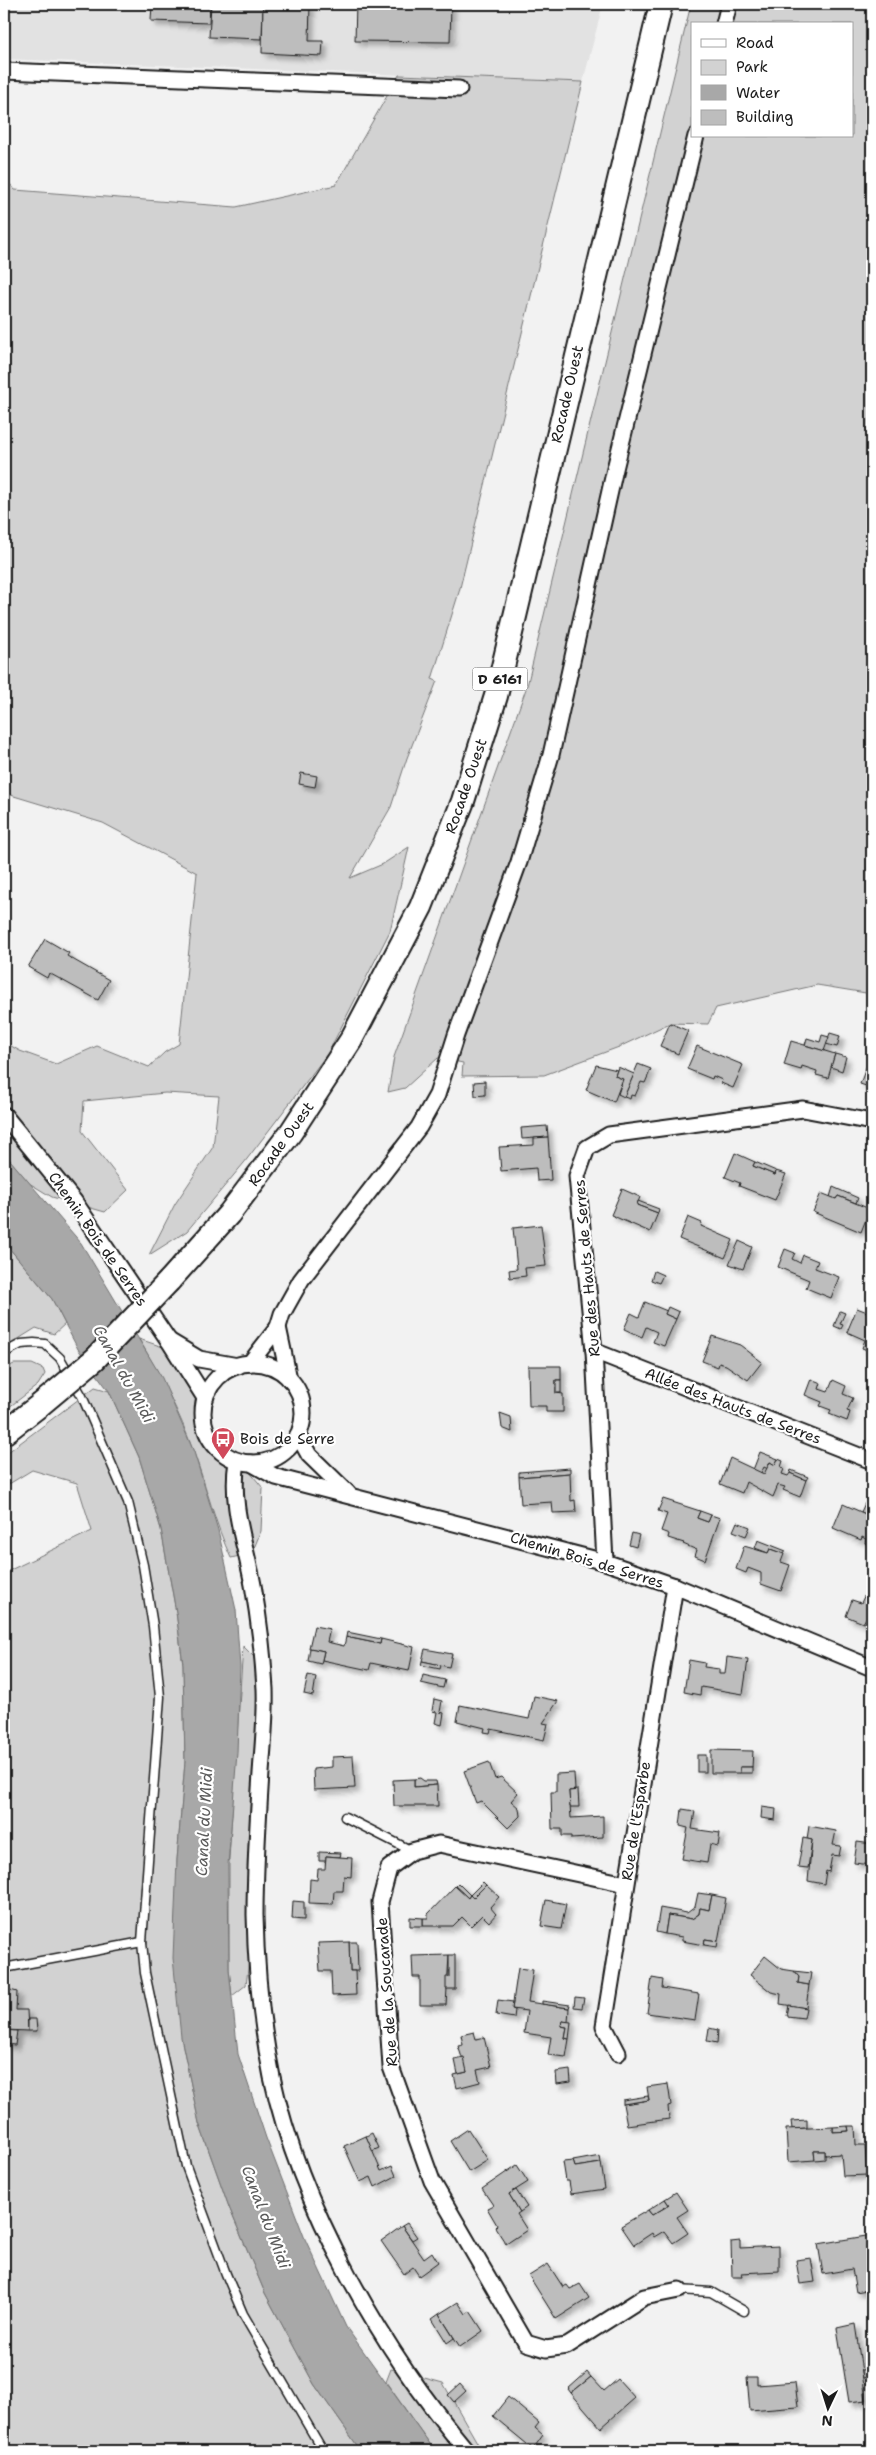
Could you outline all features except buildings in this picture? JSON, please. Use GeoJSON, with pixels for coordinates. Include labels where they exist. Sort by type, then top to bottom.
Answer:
{"type":"FeatureCollection","features":[{"type":"Feature","properties":{"kind":"main road","name":"Rocade Ouest"},"geometry":{"type":"LineString","coordinates":[[4,1433],[95,1359],[229,1214],[296,1125],[351,1040],[421,907],[463,801],[496,696],[661,4]]}},
{"type":"Feature","properties":{"kind":"street"},"geometry":{"type":"LineString","coordinates":[[724,22],[728,4]]}},
{"type":"Feature","properties":{"kind":"street"},"geometry":{"type":"LineString","coordinates":[[4,71],[459,89]]}},
{"type":"Feature","properties":{"kind":"street"},"geometry":{"type":"LineString","coordinates":[[244,1365],[263,1364],[277,1369],[289,1379],[298,1391],[302,1405],[302,1420],[298,1435],[290,1447],[279,1456],[265,1462],[244,1462],[223,1454],[212,1442],[205,1429],[203,1413],[205,1398],[218,1378],[244,1365],[278,1327],[282,1314],[301,1280],[419,1127],[437,1095],[456,1034],[519,862],[551,755],[614,473],[696,138]]}},
{"type":"Feature","properties":{"kind":"street","name":"Rue des Hauts de Serres"},"geometry":{"type":"LineString","coordinates":[[605,1562],[594,1351],[577,1176],[588,1148],[609,1135],[803,1109],[872,1122]]}},
{"type":"Feature","properties":{"kind":"street","name":"Chemin Bois de Serres"},"geometry":{"type":"LineString","coordinates":[[4,1115],[74,1201],[169,1341],[205,1398]]}},
{"type":"Feature","properties":{"kind":"street"},"geometry":{"type":"LineString","coordinates":[[278,1327],[289,1379]]}},
{"type":"Feature","properties":{"kind":"street","name":"Chemin Bois de Serres"},"geometry":{"type":"LineString","coordinates":[[169,1341],[199,1360],[244,1365]]}},
{"type":"Feature","properties":{"kind":"street","name":"Allée des Hauts de Serres"},"geometry":{"type":"LineString","coordinates":[[594,1351],[872,1460]]}},
{"type":"Feature","properties":{"kind":"street","name":"Chemin Bois de Serres"},"geometry":{"type":"LineString","coordinates":[[298,1435],[309,1455],[349,1494]]}},
{"type":"Feature","properties":{"kind":"street"},"geometry":{"type":"LineString","coordinates":[[244,1462],[235,1502],[253,1584],[262,1646],[265,1708],[256,1855],[255,1915],[258,1996],[272,2078],[296,2156],[321,2219],[343,2265],[392,2349],[440,2419],[467,2451]]}},
{"type":"Feature","properties":{"kind":"street","name":"Chemin Bois de Serres"},"geometry":{"type":"LineString","coordinates":[[244,1462],[276,1477],[349,1494],[605,1562],[676,1586],[872,1668]]}},
{"type":"Feature","properties":{"kind":"street","name":"Rue de l'Esparbe"},"geometry":{"type":"LineString","coordinates":[[618,2053],[604,2026],[676,1586]]}},
{"type":"Feature","properties":{"kind":"street","name":"Rue de la Soucarade"},"geometry":{"type":"LineString","coordinates":[[626,1884],[439,1844],[412,1851],[389,1868],[380,1902],[390,2067],[432,2181],[526,2343],[546,2349],[567,2346],[644,2297],[679,2290]]}},
{"type":"Feature","properties":{"kind":"lane"},"geometry":{"type":"LineString","coordinates":[[4,1353],[21,1344],[34,1342],[45,1344],[60,1358],[82,1396],[128,1502],[143,1565],[153,1626],[160,1697],[142,1942],[145,1973],[186,2166],[226,2274],[243,2314],[323,2451]]}},
{"type":"Feature","properties":{"kind":"lane"},"geometry":{"type":"LineString","coordinates":[[344,1817],[412,1851]]}},
{"type":"Feature","properties":{"kind":"lane"},"geometry":{"type":"LineString","coordinates":[[4,1968],[142,1942]]}},
{"type":"Feature","properties":{"kind":"lane"},"geometry":{"type":"LineString","coordinates":[[679,2290],[711,2292],[744,2311]]}},
{"type":"Feature","properties":{"kind":"shaded area"},"geometry":{"type":"Polygon","coordinates":[[[4,4],[603,4],[583,82],[4,59],[4,4]]]}},
{"type":"Feature","properties":{"kind":"green space"},"geometry":{"type":"Polygon","coordinates":[[[691,4],[872,4],[872,994],[817,985],[716,1008],[708,1024],[670,1023],[619,1047],[544,1075],[462,1076],[463,1063],[438,1058],[405,1088],[388,1092],[394,1057],[527,686],[691,4]]]}},
{"type":"Feature","properties":{"kind":"green space"},"geometry":{"type":"Polygon","coordinates":[[[399,75],[583,82],[459,592],[432,679],[437,681],[407,758],[391,807],[350,878],[383,864],[409,847],[390,931],[328,1053],[244,1163],[187,1231],[149,1255],[175,1204],[213,1147],[219,1096],[165,1093],[84,1101],[82,1131],[128,1190],[105,1212],[52,1197],[29,1183],[4,1153],[4,1042],[20,1051],[56,1064],[97,1046],[149,1067],[165,1052],[179,1044],[197,873],[103,823],[4,793],[4,177],[15,190],[236,207],[336,185],[399,75]]]}},
{"type":"Feature","properties":{"kind":"green space"},"geometry":{"type":"Polygon","coordinates":[[[4,1242],[52,1299],[65,1324],[54,1334],[36,1328],[4,1348],[4,1242]]]}},
{"type":"Feature","properties":{"kind":"green space"},"geometry":{"type":"Polygon","coordinates":[[[139,1339],[166,1348],[195,1395],[199,1420],[244,1465],[263,1488],[261,1531],[252,1553],[231,1558],[182,1423],[162,1380],[139,1339]]]}},
{"type":"Feature","properties":{"kind":"green space"},"geometry":{"type":"Polygon","coordinates":[[[14,1364],[32,1364],[43,1369],[45,1374],[38,1385],[4,1411],[4,1369],[14,1364]]]}},
{"type":"Feature","properties":{"kind":"green space"},"geometry":{"type":"Polygon","coordinates":[[[95,1387],[109,1391],[139,1457],[161,1529],[176,1612],[183,1664],[185,1762],[177,1860],[182,2042],[199,2123],[229,2207],[265,2293],[314,2384],[361,2451],[4,2451],[4,1573],[92,1531],[77,1483],[32,1470],[4,1487],[4,1455],[95,1387]]]}},
{"type":"Feature","properties":{"kind":"green space"},"geometry":{"type":"Polygon","coordinates":[[[243,1646],[263,1666],[251,1827],[249,1960],[246,1985],[232,1996],[229,1969],[229,1859],[243,1646]]]}},
{"type":"Feature","properties":{"kind":"green space"},"geometry":{"type":"Polygon","coordinates":[[[391,2369],[443,2383],[482,2451],[435,2451],[386,2382],[391,2369]]]}},
{"type":"Feature","properties":{"kind":"water","name":"Canal du Midi"},"geometry":{"type":"Polygon","coordinates":[[[4,1153],[81,1243],[162,1378],[194,1452],[218,1530],[236,1610],[240,1667],[237,1753],[228,1865],[229,1969],[238,2054],[266,2138],[305,2239],[346,2327],[435,2451],[361,2451],[314,2384],[265,2293],[229,2207],[199,2123],[181,2037],[173,1958],[177,1860],[185,1762],[183,1664],[161,1529],[139,1457],[109,1391],[78,1349],[52,1299],[4,1242],[4,1153]]]}},
{"type":"Feature","properties":{"kind":"place","name":"Bois de Serre"},"geometry":{"type":"Point","coordinates":[223,1460]}}]}
